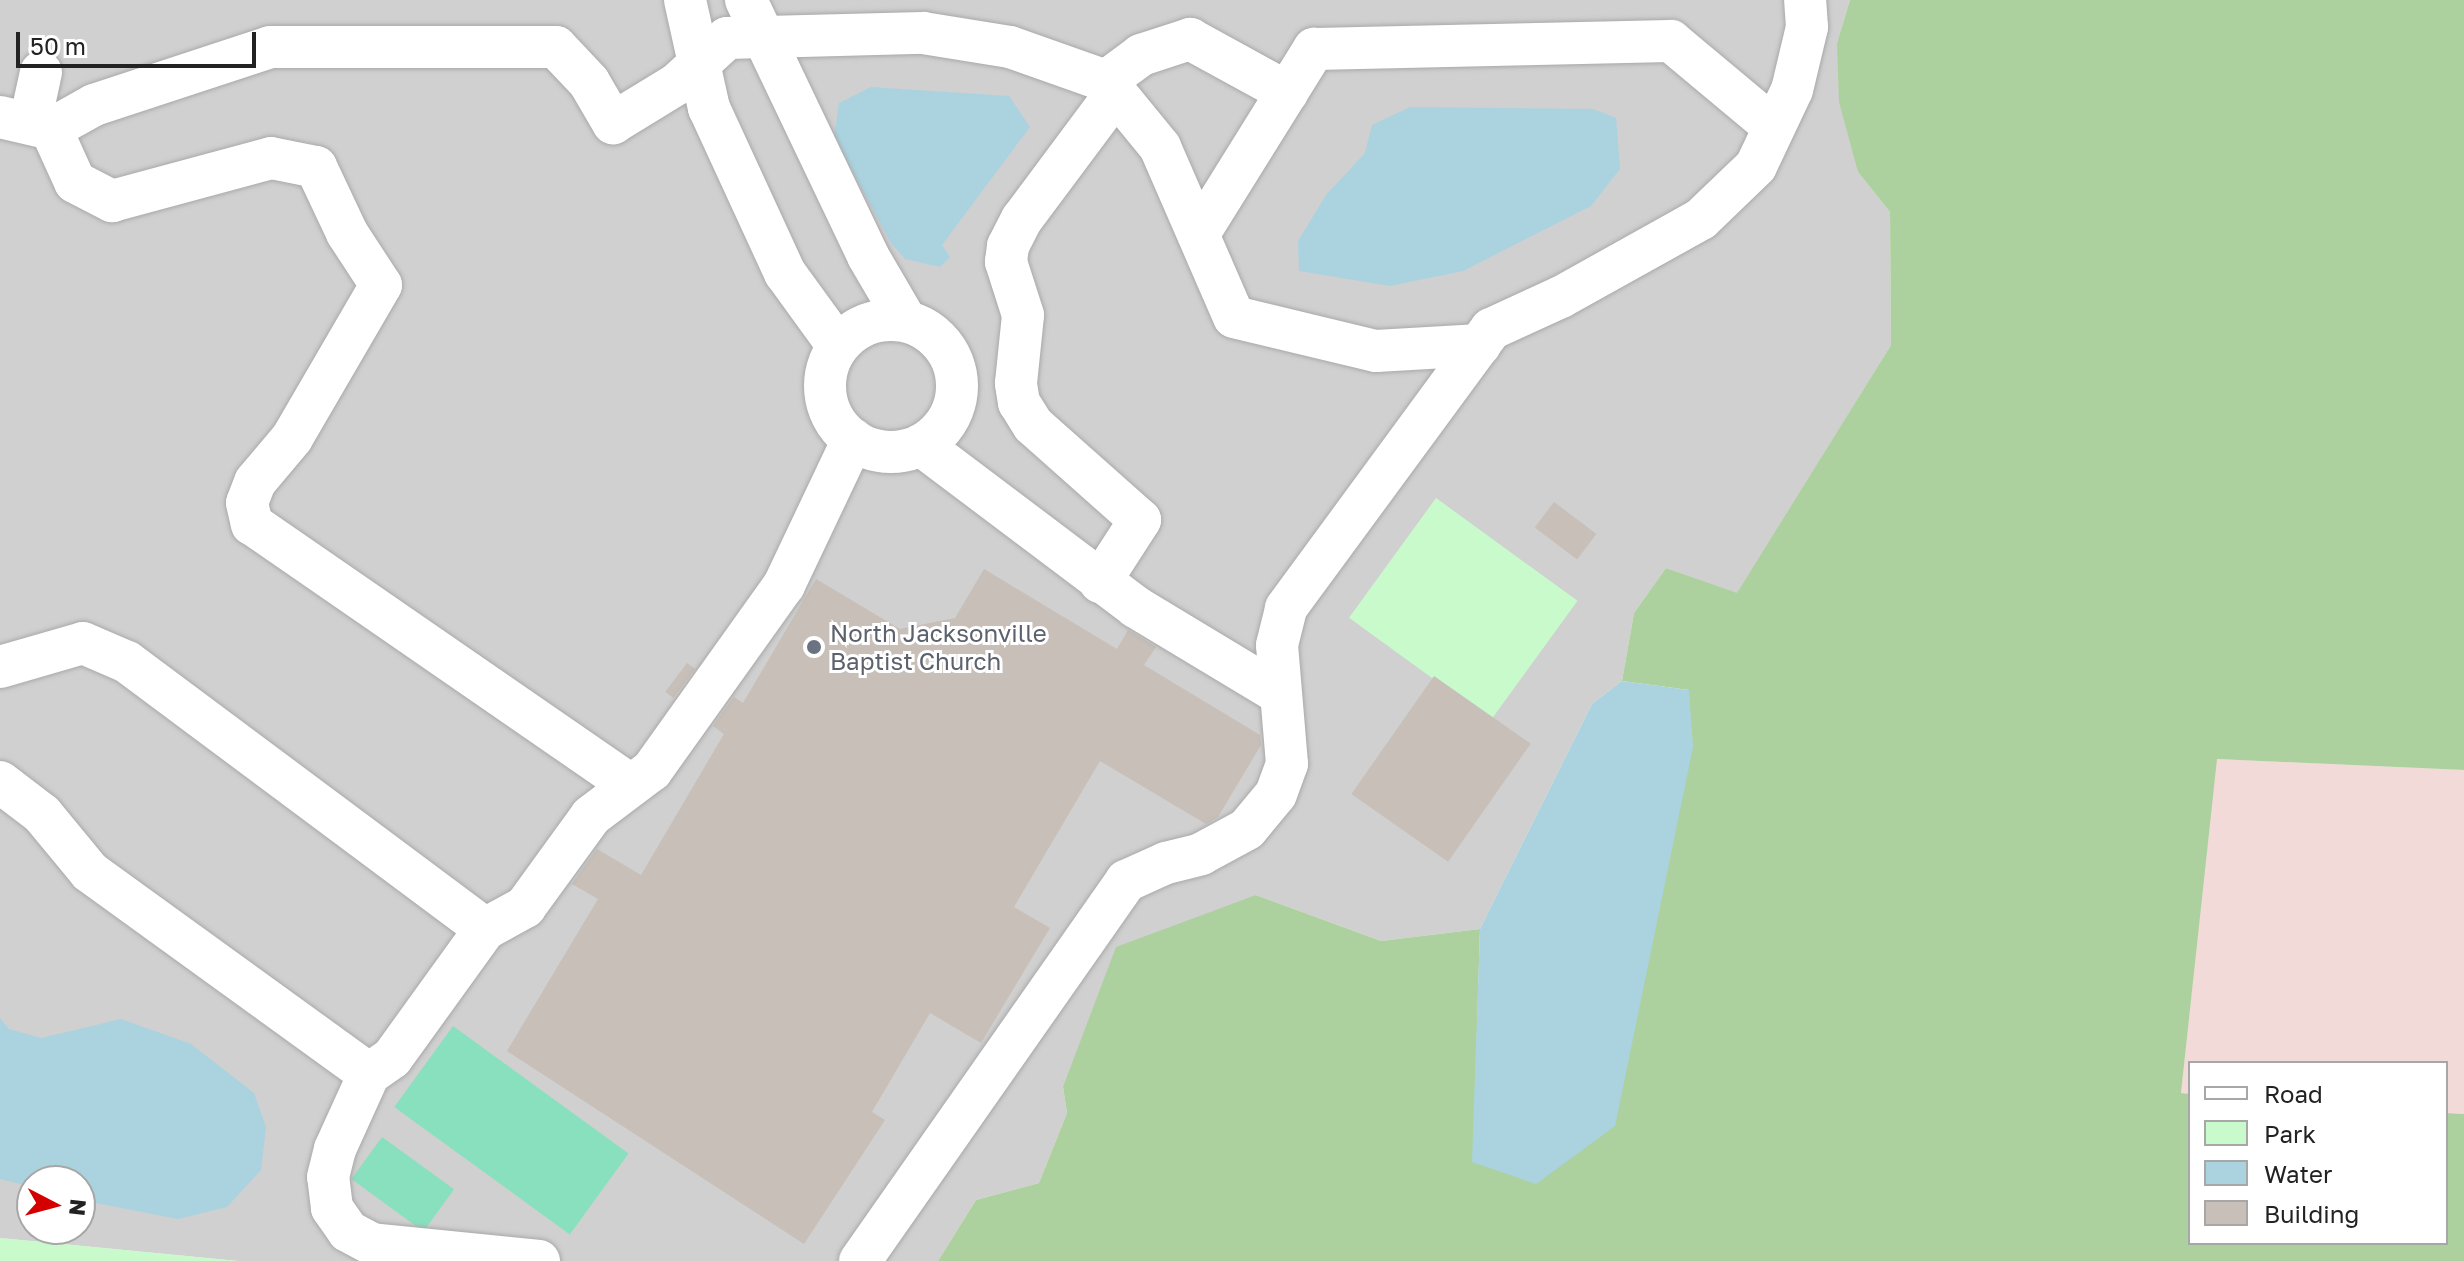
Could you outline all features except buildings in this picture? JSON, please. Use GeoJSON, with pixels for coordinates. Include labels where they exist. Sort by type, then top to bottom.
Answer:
{"type":"FeatureCollection","features":[{"type":"Feature","properties":{"kind":"lane"},"geometry":{"type":"LineString","coordinates":[[685,0],[709,108],[785,273],[838,346]]}},
{"type":"Feature","properties":{"kind":"lane"},"geometry":{"type":"LineString","coordinates":[[746,0],[868,256],[906,321],[943,344],[958,386],[943,427],[921,445],[884,453],[853,440],[832,417],[825,397],[825,375],[838,346],[863,325],[906,321]]}},
{"type":"Feature","properties":{"kind":"lane"},"geometry":{"type":"LineString","coordinates":[[860,1261],[1126,881],[1166,863],[1201,854],[1247,829],[1276,794],[1287,764],[1277,645],[1286,608],[1491,329],[1561,297],[1701,219],[1756,166],[1792,90],[1807,27],[1805,0]]}},
{"type":"Feature","properties":{"kind":"lane"},"geometry":{"type":"LineString","coordinates":[[27,123],[94,105],[270,47],[556,47],[589,82],[613,123],[677,84],[727,38],[923,33],[1010,47],[1111,87],[1160,147],[1200,232],[1234,317],[1376,351],[1480,345]]}},
{"type":"Feature","properties":{"kind":"lane"},"geometry":{"type":"LineString","coordinates":[[1100,582],[1140,520],[1033,425],[1019,403],[1023,315],[1006,262],[1008,246],[1022,219],[1111,87],[1141,55],[1190,39],[1287,92]]}},
{"type":"Feature","properties":{"kind":"lane"},"geometry":{"type":"LineString","coordinates":[[1200,232],[1314,49],[1671,41],[1774,127]]}},
{"type":"Feature","properties":{"kind":"lane"},"geometry":{"type":"LineString","coordinates":[[27,123],[41,72]]}},
{"type":"Feature","properties":{"kind":"lane"},"geometry":{"type":"LineString","coordinates":[[27,123],[75,182],[112,201],[271,158],[316,167],[347,233],[381,285],[292,438],[255,482],[247,503],[252,524],[631,785]]}},
{"type":"Feature","properties":{"kind":"lane"},"geometry":{"type":"LineString","coordinates":[[539,1261],[372,1244],[348,1231],[332,1208],[328,1177],[335,1149],[369,1074],[392,1058],[485,929],[525,907],[591,816],[652,770],[784,585],[853,440]]}},
{"type":"Feature","properties":{"kind":"lane"},"geometry":{"type":"LineString","coordinates":[[921,445],[1100,582],[1280,694]]}},
{"type":"Feature","properties":{"kind":"lane"},"geometry":{"type":"LineString","coordinates":[[0,667],[83,643],[127,662],[485,929]]}},
{"type":"Feature","properties":{"kind":"lane"},"geometry":{"type":"LineString","coordinates":[[0,782],[42,814],[90,872],[369,1074]]}},
{"type":"Feature","properties":{"kind":"shaded area","name":"North Jacksonville Baptist Church"},"geometry":{"type":"Polygon","coordinates":[[[0,0],[1850,0],[1837,43],[1858,172],[1890,212],[1891,345],[1737,594],[1666,568],[1634,613],[1622,681],[1592,704],[1480,929],[1381,941],[1256,895],[1063,1087],[1067,1113],[1039,1183],[976,1200],[938,1261],[238,1261],[72,1245],[96,1245],[96,1165],[16,1165],[16,1240],[0,1238],[0,0]]]}},
{"type":"Feature","properties":{"kind":"shaded area"},"geometry":{"type":"Polygon","coordinates":[[[2216,759],[2464,770],[2464,1114],[2448,1113],[2448,1061],[2188,1061],[2188,1094],[2181,1093],[2216,759]]]}},
{"type":"Feature","properties":{"kind":"green space"},"geometry":{"type":"Polygon","coordinates":[[[1850,0],[2464,0],[2464,770],[2217,759],[2181,1093],[2188,1094],[2188,1245],[2448,1245],[2448,1113],[2464,1114],[2464,1261],[938,1261],[976,1200],[1039,1183],[1067,1113],[1063,1087],[1116,947],[1256,895],[1381,941],[1480,929],[1473,1162],[1689,690],[1622,681],[1634,613],[1666,568],[1737,593],[1891,345],[1890,212],[1858,172],[1839,102],[1837,43],[1850,0]]]}},
{"type":"Feature","properties":{"kind":"green space"},"geometry":{"type":"Polygon","coordinates":[[[1436,498],[1578,601],[1491,721],[1349,618],[1436,498]]]}},
{"type":"Feature","properties":{"kind":"green space"},"geometry":{"type":"Polygon","coordinates":[[[453,1026],[629,1154],[570,1234],[394,1107],[453,1026]]]}},
{"type":"Feature","properties":{"kind":"green space"},"geometry":{"type":"Polygon","coordinates":[[[382,1137],[454,1189],[423,1231],[351,1179],[382,1137]]]}},
{"type":"Feature","properties":{"kind":"green space"},"geometry":{"type":"Polygon","coordinates":[[[0,1238],[16,1240],[16,1245],[72,1245],[238,1261],[0,1261],[0,1238]]]}},
{"type":"Feature","properties":{"kind":"water"},"geometry":{"type":"Polygon","coordinates":[[[871,87],[1009,96],[1030,127],[942,245],[950,257],[940,267],[905,259],[891,243],[834,137],[839,103],[871,87]]]}},
{"type":"Feature","properties":{"kind":"water"},"geometry":{"type":"Polygon","coordinates":[[[1410,107],[1593,109],[1616,118],[1620,169],[1591,206],[1463,271],[1390,286],[1299,271],[1298,241],[1326,195],[1365,153],[1372,125],[1410,107]]]}},
{"type":"Feature","properties":{"kind":"water"},"geometry":{"type":"Polygon","coordinates":[[[1622,681],[1689,690],[1693,747],[1615,1126],[1536,1184],[1472,1162],[1480,929],[1592,704],[1622,681]]]}},
{"type":"Feature","properties":{"kind":"water"},"geometry":{"type":"Polygon","coordinates":[[[0,1018],[9,1029],[41,1038],[121,1019],[191,1044],[254,1093],[266,1127],[261,1170],[227,1207],[178,1219],[96,1203],[96,1165],[16,1165],[16,1183],[0,1179],[0,1018]]]}},
{"type":"Feature","properties":{"kind":"place","name":"North Jacksonville Baptist Church"},"geometry":{"type":"Point","coordinates":[814,647]}}]}
